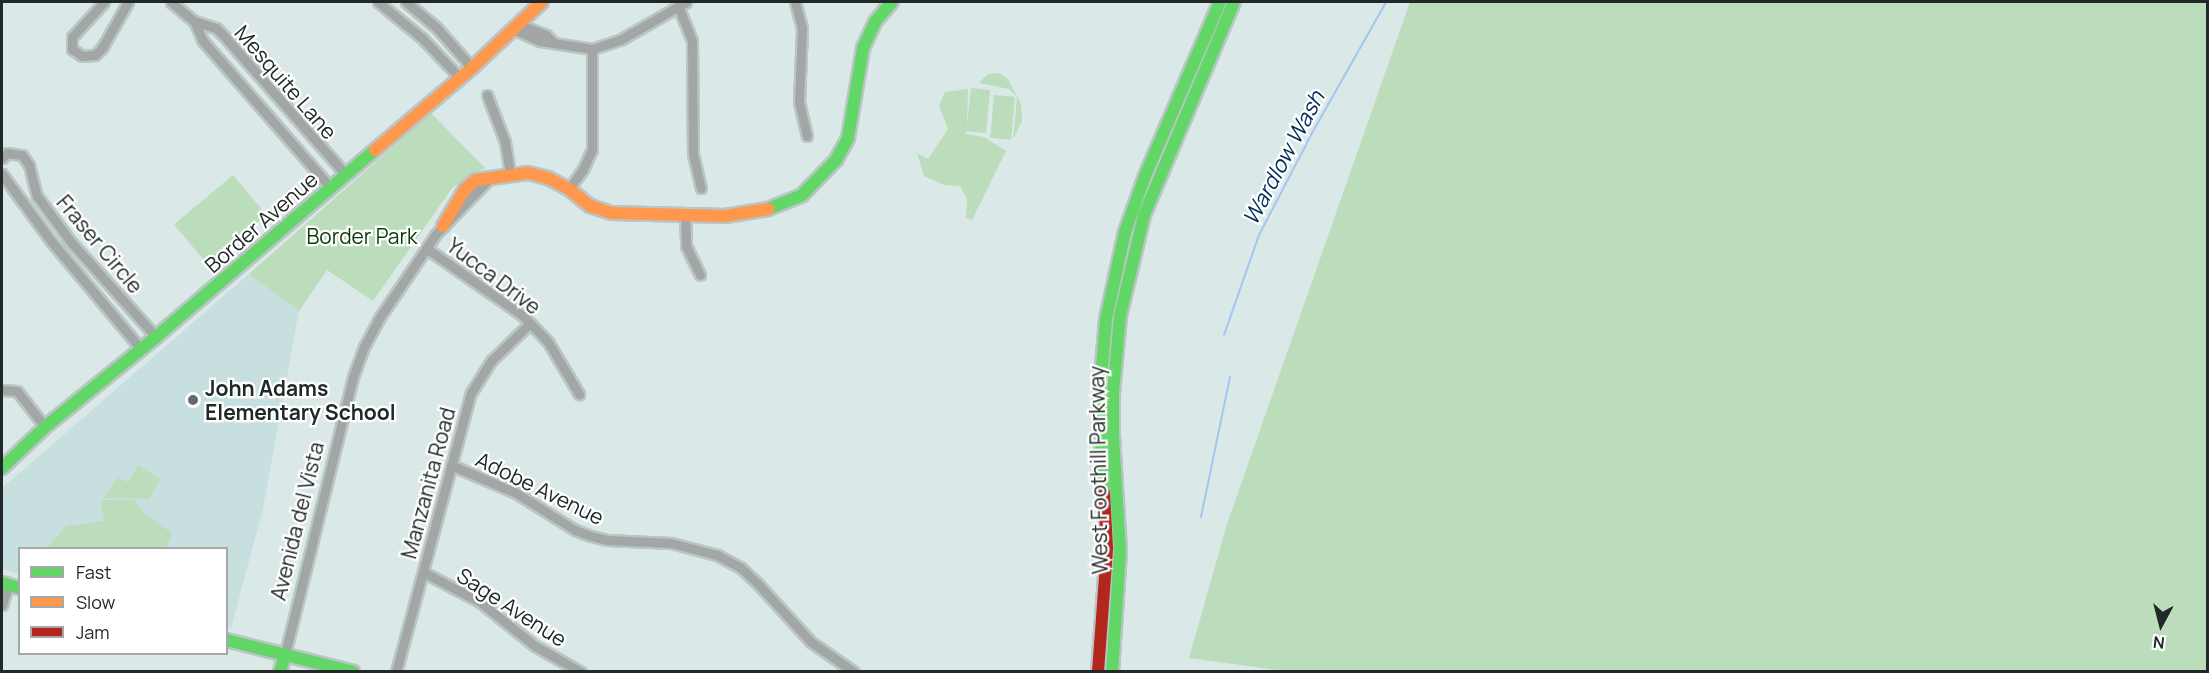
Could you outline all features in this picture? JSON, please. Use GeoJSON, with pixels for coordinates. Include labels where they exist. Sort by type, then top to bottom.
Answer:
{"type":"FeatureCollection","features":[{"type":"Feature","properties":{"kind":"main road","name":"Border Avenue"},"geometry":{"type":"LineString","coordinates":[[2,468],[45,427],[156,338],[472,68],[542,2]]}},
{"type":"Feature","properties":{"kind":"main road","name":"Avenida del Vista"},"geometry":{"type":"LineString","coordinates":[[442,226],[465,189],[476,180],[488,180],[510,174],[528,173],[548,178],[569,189],[590,206],[612,213],[641,216],[685,213],[725,216],[773,208],[802,195],[836,160],[848,138],[863,48],[875,22],[892,2]]}},
{"type":"Feature","properties":{"kind":"main road","name":"West Foothill Parkway"},"geometry":{"type":"LineString","coordinates":[[1098,672],[1106,602],[1107,548],[1100,403],[1110,299],[1125,232],[1145,176],[1220,2]]}},
{"type":"Feature","properties":{"kind":"main road","name":"West Foothill Parkway"},"geometry":{"type":"LineString","coordinates":[[1112,672],[1120,551],[1113,435],[1113,393],[1120,316],[1144,214],[1234,2]]}},
{"type":"Feature","properties":{"kind":"main road"},"geometry":{"type":"LineString","coordinates":[[228,640],[353,672]]}},
{"type":"Feature","properties":{"kind":"main road","name":"Avenida del Vista"},"geometry":{"type":"LineString","coordinates":[[280,672],[285,654]]}},
{"type":"Feature","properties":{"kind":"street"},"geometry":{"type":"LineString","coordinates":[[104,2],[72,37],[72,49],[82,56],[95,55],[102,48],[128,2]]}},
{"type":"Feature","properties":{"kind":"street","name":"Mesquite Lane"},"geometry":{"type":"LineString","coordinates":[[171,2],[194,21],[216,28],[346,175]]}},
{"type":"Feature","properties":{"kind":"street"},"geometry":{"type":"LineString","coordinates":[[378,2],[423,39],[460,78]]}},
{"type":"Feature","properties":{"kind":"street"},"geometry":{"type":"LineString","coordinates":[[406,2],[436,27],[472,68]]}},
{"type":"Feature","properties":{"kind":"street"},"geometry":{"type":"LineString","coordinates":[[795,2],[802,28],[799,102],[807,136]]}},
{"type":"Feature","properties":{"kind":"street"},"geometry":{"type":"LineString","coordinates":[[518,27],[540,41],[592,49],[620,40],[682,4],[692,41],[693,154],[701,188]]}},
{"type":"Feature","properties":{"kind":"street","name":"Mesquite Lane"},"geometry":{"type":"LineString","coordinates":[[194,21],[203,41],[331,188]]}},
{"type":"Feature","properties":{"kind":"street"},"geometry":{"type":"LineString","coordinates":[[569,189],[583,169],[592,150],[592,49]]}},
{"type":"Feature","properties":{"kind":"street"},"geometry":{"type":"LineString","coordinates":[[487,95],[506,141],[510,174]]}},
{"type":"Feature","properties":{"kind":"street","name":"Fraser Circle"},"geometry":{"type":"LineString","coordinates":[[2,158],[7,153],[22,155],[29,165],[37,196],[64,232],[156,338]]}},
{"type":"Feature","properties":{"kind":"street","name":"Fraser Circle"},"geometry":{"type":"LineString","coordinates":[[2,174],[51,241],[141,349]]}},
{"type":"Feature","properties":{"kind":"street"},"geometry":{"type":"LineString","coordinates":[[685,213],[686,246],[700,275]]}},
{"type":"Feature","properties":{"kind":"street","name":"Avenida del Vista"},"geometry":{"type":"LineString","coordinates":[[285,654],[353,377],[380,317],[442,226]]}},
{"type":"Feature","properties":{"kind":"street","name":"Yucca Drive"},"geometry":{"type":"LineString","coordinates":[[426,248],[530,323],[548,342],[579,394]]}},
{"type":"Feature","properties":{"kind":"street","name":"Manzanita Road"},"geometry":{"type":"LineString","coordinates":[[396,672],[471,393],[492,360],[530,323]]}},
{"type":"Feature","properties":{"kind":"street"},"geometry":{"type":"LineString","coordinates":[[2,390],[17,391],[45,427]]}},
{"type":"Feature","properties":{"kind":"street","name":"Adobe Avenue"},"geometry":{"type":"LineString","coordinates":[[451,465],[516,493],[575,530],[591,536],[608,540],[671,543],[717,555],[741,568],[811,642],[854,672]]}},
{"type":"Feature","properties":{"kind":"street","name":"Sage Avenue"},"geometry":{"type":"LineString","coordinates":[[423,572],[480,602],[535,645],[581,672]]}},
{"type":"Feature","properties":{"kind":"street"},"geometry":{"type":"LineString","coordinates":[[2,605],[10,586]]}},
{"type":"Feature","properties":{"kind":"shaded area","name":"John Adams Elementary School"},"geometry":{"type":"Polygon","coordinates":[[[249,274],[299,311],[263,509],[231,628],[228,627],[228,547],[18,547],[18,574],[2,569],[2,488],[249,274]]]}},
{"type":"Feature","properties":{"kind":"green space"},"geometry":{"type":"Polygon","coordinates":[[[1410,2],[2207,2],[2207,671],[1293,672],[1189,658],[1227,524],[1410,2]]]}},
{"type":"Feature","properties":{"kind":"green space"},"geometry":{"type":"Polygon","coordinates":[[[999,73],[1008,79],[1021,104],[1022,121],[1013,139],[1017,97],[1009,89],[979,83],[988,74],[999,73]]]}},
{"type":"Feature","properties":{"kind":"green space"},"geometry":{"type":"Polygon","coordinates":[[[971,88],[990,90],[986,133],[966,131],[966,134],[984,137],[1006,151],[972,220],[966,218],[967,199],[960,186],[944,185],[924,176],[917,153],[928,159],[948,129],[939,106],[945,92],[968,89],[967,126],[971,88]]]}},
{"type":"Feature","properties":{"kind":"green space"},"geometry":{"type":"Polygon","coordinates":[[[994,95],[1015,97],[1011,140],[990,138],[994,95]]]}},
{"type":"Feature","properties":{"kind":"green space","name":"Border Park"},"geometry":{"type":"Polygon","coordinates":[[[431,113],[485,168],[453,187],[373,301],[327,270],[299,311],[249,274],[431,113]]]}},
{"type":"Feature","properties":{"kind":"green space"},"geometry":{"type":"Polygon","coordinates":[[[233,175],[266,215],[207,264],[174,224],[233,175]]]}},
{"type":"Feature","properties":{"kind":"green space"},"geometry":{"type":"Polygon","coordinates":[[[138,465],[160,479],[149,499],[104,498],[117,478],[129,482],[138,465]]]}},
{"type":"Feature","properties":{"kind":"green space"},"geometry":{"type":"Polygon","coordinates":[[[101,500],[134,500],[145,514],[172,533],[167,547],[48,547],[66,526],[104,521],[101,500]]]}},
{"type":"Feature","properties":{"kind":"waterway","name":"Wardlow Wash"},"geometry":{"type":"LineString","coordinates":[[1224,335],[1259,235],[1312,133],[1386,2]]}},
{"type":"Feature","properties":{"kind":"waterway","name":"Wardlow Wash"},"geometry":{"type":"LineString","coordinates":[[1201,517],[1230,377]]}},
{"type":"Feature","properties":{"kind":"traffic: fast"},"geometry":{"type":"LineString","coordinates":[[768,209],[802,195],[836,160],[848,138],[863,48],[875,22],[892,2]]}},
{"type":"Feature","properties":{"kind":"traffic: fast"},"geometry":{"type":"LineString","coordinates":[[1104,493],[1099,403],[1106,319],[1125,232],[1145,176],[1220,2]]}},
{"type":"Feature","properties":{"kind":"traffic: fast"},"geometry":{"type":"LineString","coordinates":[[1112,672],[1120,551],[1113,435],[1113,393],[1120,316],[1144,215],[1234,2]]}},
{"type":"Feature","properties":{"kind":"traffic: fast"},"geometry":{"type":"LineString","coordinates":[[2,468],[45,427],[156,337],[375,150]]}},
{"type":"Feature","properties":{"kind":"traffic: fast"},"geometry":{"type":"LineString","coordinates":[[2,583],[18,587]]}},
{"type":"Feature","properties":{"kind":"traffic: fast"},"geometry":{"type":"LineString","coordinates":[[228,641],[353,672]]}},
{"type":"Feature","properties":{"kind":"traffic: fast"},"geometry":{"type":"LineString","coordinates":[[280,672],[285,654]]}},
{"type":"Feature","properties":{"kind":"traffic: slow"},"geometry":{"type":"LineString","coordinates":[[375,150],[472,68],[542,2]]}},
{"type":"Feature","properties":{"kind":"traffic: slow"},"geometry":{"type":"LineString","coordinates":[[443,226],[465,189],[476,180],[528,173],[548,178],[569,189],[590,206],[612,213],[725,216],[768,209]]}},
{"type":"Feature","properties":{"kind":"traffic: jam"},"geometry":{"type":"LineString","coordinates":[[1098,672],[1107,548],[1104,493]]}},
{"type":"Feature","properties":{"kind":"place","name":"John Adams Elementary School"},"geometry":{"type":"Point","coordinates":[193,400]}}]}
